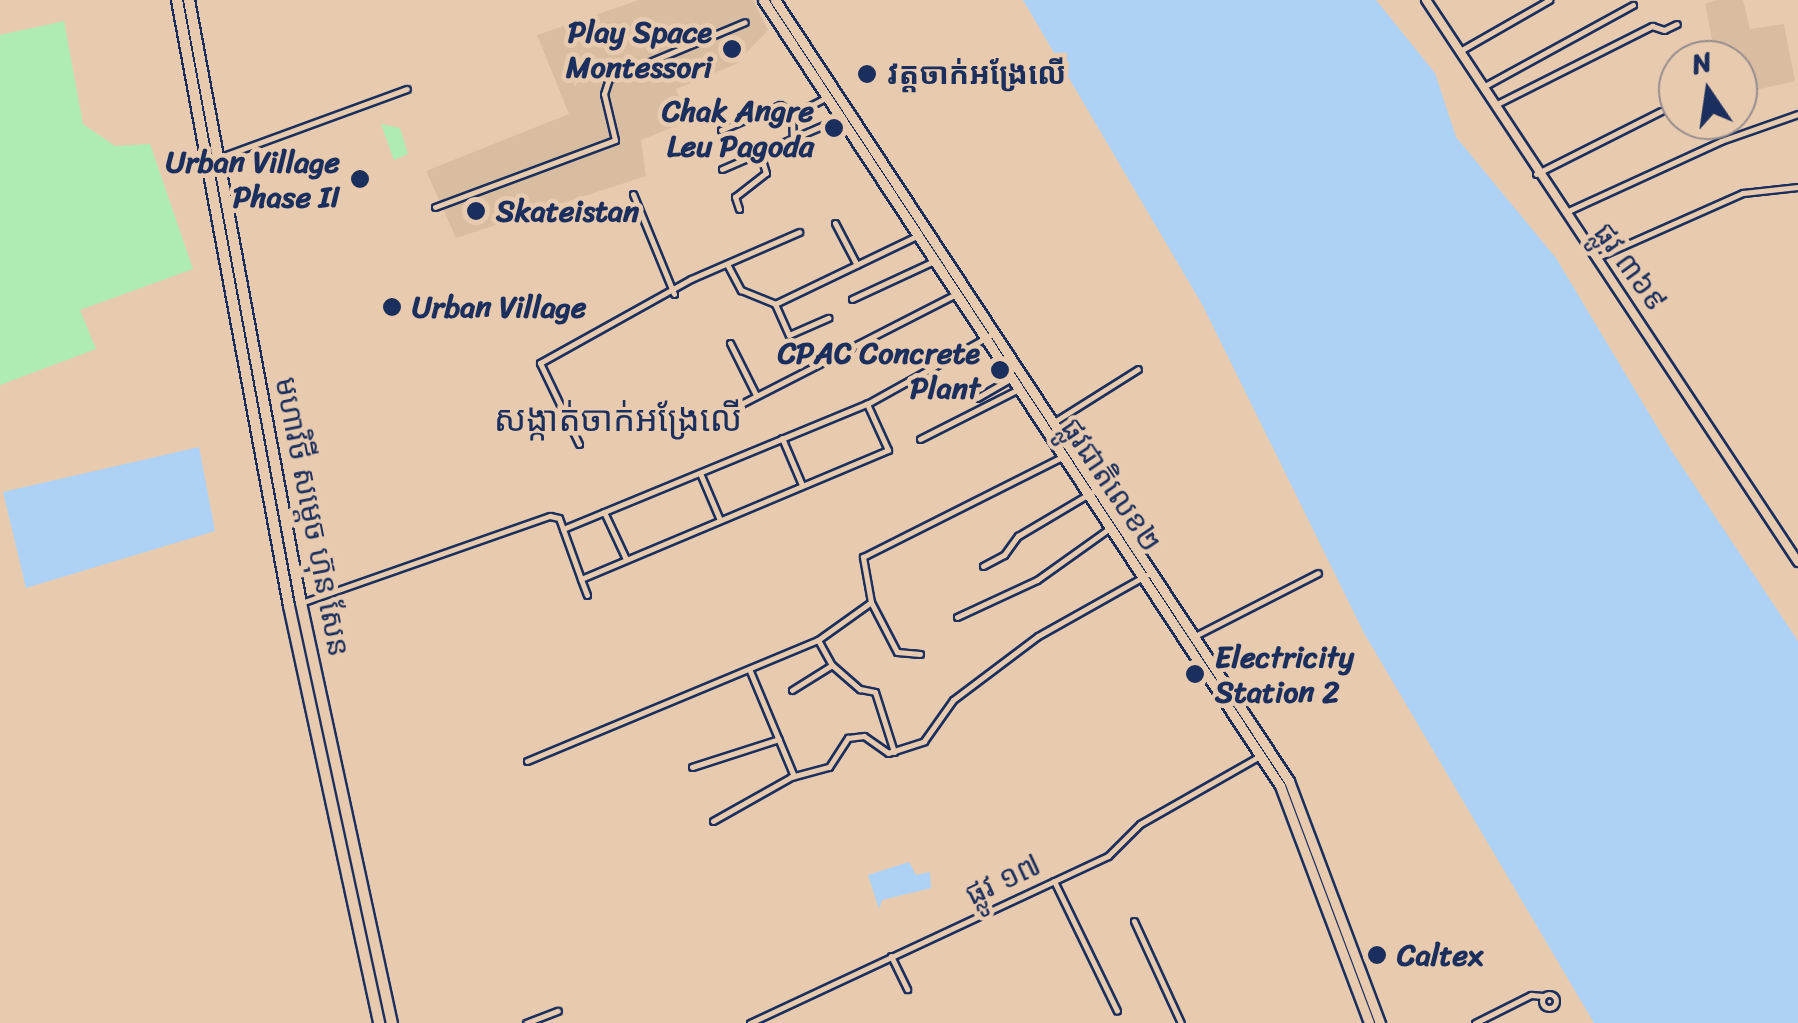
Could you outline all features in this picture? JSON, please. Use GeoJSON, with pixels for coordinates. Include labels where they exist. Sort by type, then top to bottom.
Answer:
{"type":"FeatureCollection","features":[{"type":"Feature","properties":{"kind":"highway"},"geometry":{"type":"LineString","coordinates":[[175,0],[186,20]]}},
{"type":"Feature","properties":{"kind":"highway"},"geometry":{"type":"LineString","coordinates":[[186,20],[190,0]]}},
{"type":"Feature","properties":{"kind":"highway","name":"មហាវិថី សម្តេច ហ៊ុន សែន"},"geometry":{"type":"LineString","coordinates":[[186,20],[218,158],[295,604],[392,1023]]}},
{"type":"Feature","properties":{"kind":"highway","name":"មហាវិថី សម្តេច ហ៊ុន សែន"},"geometry":{"type":"LineString","coordinates":[[186,20],[295,604],[380,1023]]}},
{"type":"Feature","properties":{"kind":"main road","name":"ផ្លូវជាតិលេខ២"},"geometry":{"type":"LineString","coordinates":[[763,0],[1147,574],[1312,829],[1380,1023]]}},
{"type":"Feature","properties":{"kind":"main road","name":"ផ្លូវជាតិលេខ២"},"geometry":{"type":"LineString","coordinates":[[775,0],[838,119],[921,234],[932,262],[989,337],[1010,380],[1048,426],[1062,457],[1092,491],[1110,528],[1194,636],[1258,743],[1261,756],[1302,830],[1369,1023]]}},
{"type":"Feature","properties":{"kind":"main road","name":"ផ្លូវ ៣៦៩"},"geometry":{"type":"LineString","coordinates":[[1429,1],[1536,174],[1798,562]]}},
{"type":"Feature","properties":{"kind":"street"},"geometry":{"type":"LineString","coordinates":[[1458,52],[1549,0]]}},
{"type":"Feature","properties":{"kind":"street"},"geometry":{"type":"LineString","coordinates":[[1481,88],[1634,5]]}},
{"type":"Feature","properties":{"kind":"street"},"geometry":{"type":"LineString","coordinates":[[435,207],[615,140],[604,94],[609,79],[745,22]]}},
{"type":"Feature","properties":{"kind":"street"},"geometry":{"type":"LineString","coordinates":[[1492,106],[1652,26],[1664,30],[1676,24]]}},
{"type":"Feature","properties":{"kind":"street"},"geometry":{"type":"LineString","coordinates":[[218,158],[407,89]]}},
{"type":"Feature","properties":{"kind":"street"},"geometry":{"type":"LineString","coordinates":[[792,114],[829,96]]}},
{"type":"Feature","properties":{"kind":"street"},"geometry":{"type":"LineString","coordinates":[[721,130],[780,105],[792,114]]}},
{"type":"Feature","properties":{"kind":"street"},"geometry":{"type":"LineString","coordinates":[[1536,174],[1658,113]]}},
{"type":"Feature","properties":{"kind":"street"},"geometry":{"type":"LineString","coordinates":[[792,114],[793,141]]}},
{"type":"Feature","properties":{"kind":"street"},"geometry":{"type":"LineString","coordinates":[[1564,214],[1721,141],[1798,114]]}},
{"type":"Feature","properties":{"kind":"street"},"geometry":{"type":"LineString","coordinates":[[722,169],[838,119]]}},
{"type":"Feature","properties":{"kind":"street"},"geometry":{"type":"LineString","coordinates":[[739,209],[734,197],[766,173],[760,153]]}},
{"type":"Feature","properties":{"kind":"street"},"geometry":{"type":"LineString","coordinates":[[1596,258],[1743,194],[1798,187]]}},
{"type":"Feature","properties":{"kind":"street"},"geometry":{"type":"LineString","coordinates":[[634,194],[674,294]]}},
{"type":"Feature","properties":{"kind":"street"},"geometry":{"type":"LineString","coordinates":[[835,223],[857,266]]}},
{"type":"Feature","properties":{"kind":"street"},"geometry":{"type":"LineString","coordinates":[[579,444],[540,362],[727,264],[799,232]]}},
{"type":"Feature","properties":{"kind":"street"},"geometry":{"type":"LineString","coordinates":[[775,304],[921,234]]}},
{"type":"Feature","properties":{"kind":"street"},"geometry":{"type":"LineString","coordinates":[[852,299],[932,262]]}},
{"type":"Feature","properties":{"kind":"street"},"geometry":{"type":"LineString","coordinates":[[727,264],[741,290],[775,304],[789,335],[828,318]]}},
{"type":"Feature","properties":{"kind":"street"},"geometry":{"type":"LineString","coordinates":[[704,423],[954,295]]}},
{"type":"Feature","properties":{"kind":"street"},"geometry":{"type":"LineString","coordinates":[[563,529],[867,404],[989,337]]}},
{"type":"Feature","properties":{"kind":"street"},"geometry":{"type":"LineString","coordinates":[[730,343],[756,395]]}},
{"type":"Feature","properties":{"kind":"street"},"geometry":{"type":"LineString","coordinates":[[1048,426],[1138,368]]}},
{"type":"Feature","properties":{"kind":"street"},"geometry":{"type":"LineString","coordinates":[[977,398],[1010,380]]}},
{"type":"Feature","properties":{"kind":"street"},"geometry":{"type":"LineString","coordinates":[[920,439],[1017,390]]}},
{"type":"Feature","properties":{"kind":"street"},"geometry":{"type":"LineString","coordinates":[[581,580],[888,450],[867,404]]}},
{"type":"Feature","properties":{"kind":"street"},"geometry":{"type":"LineString","coordinates":[[782,438],[802,485]]}},
{"type":"Feature","properties":{"kind":"street"},"geometry":{"type":"LineString","coordinates":[[920,654],[896,652],[871,602],[862,557],[1062,457]]}},
{"type":"Feature","properties":{"kind":"street"},"geometry":{"type":"LineString","coordinates":[[700,473],[720,520]]}},
{"type":"Feature","properties":{"kind":"street"},"geometry":{"type":"LineString","coordinates":[[982,566],[1092,491]]}},
{"type":"Feature","properties":{"kind":"street"},"geometry":{"type":"LineString","coordinates":[[604,512],[626,560]]}},
{"type":"Feature","properties":{"kind":"street"},"geometry":{"type":"LineString","coordinates":[[295,604],[550,516],[563,529],[587,595]]}},
{"type":"Feature","properties":{"kind":"street"},"geometry":{"type":"LineString","coordinates":[[956,617],[1037,580],[1110,528]]}},
{"type":"Feature","properties":{"kind":"street"},"geometry":{"type":"LineString","coordinates":[[1194,636],[1318,573]]}},
{"type":"Feature","properties":{"kind":"street"},"geometry":{"type":"LineString","coordinates":[[712,821],[794,776],[830,767],[848,738],[864,736],[894,752],[924,741],[953,700],[1038,636],[1147,574]]}},
{"type":"Feature","properties":{"kind":"street"},"geometry":{"type":"LineString","coordinates":[[527,761],[818,640],[871,602]]}},
{"type":"Feature","properties":{"kind":"street"},"geometry":{"type":"LineString","coordinates":[[818,640],[832,665],[860,689],[875,692],[894,752]]}},
{"type":"Feature","properties":{"kind":"street"},"geometry":{"type":"LineString","coordinates":[[792,690],[832,665]]}},
{"type":"Feature","properties":{"kind":"street"},"geometry":{"type":"LineString","coordinates":[[750,670],[794,776]]}},
{"type":"Feature","properties":{"kind":"street"},"geometry":{"type":"LineString","coordinates":[[692,767],[779,739]]}},
{"type":"Feature","properties":{"kind":"street","name":"ផ្លូវ ១៧"},"geometry":{"type":"LineString","coordinates":[[750,1023],[1108,856],[1140,824],[1261,756]]}},
{"type":"Feature","properties":{"kind":"street"},"geometry":{"type":"LineString","coordinates":[[1054,881],[1117,1011]]}},
{"type":"Feature","properties":{"kind":"street"},"geometry":{"type":"LineString","coordinates":[[1134,921],[1181,1023]]}},
{"type":"Feature","properties":{"kind":"street"},"geometry":{"type":"LineString","coordinates":[[890,956],[907,989]]}},
{"type":"Feature","properties":{"kind":"street"},"geometry":{"type":"LineString","coordinates":[[1476,1023],[1531,995],[1543,996]]}},
{"type":"Feature","properties":{"kind":"street"},"geometry":{"type":"LineString","coordinates":[[526,1023],[558,1011]]}},
{"type":"Feature","properties":{"kind":"shaded area"},"geometry":{"type":"Polygon","coordinates":[[[639,0],[753,0],[768,30],[736,64],[676,89],[688,121],[641,140],[646,176],[456,238],[426,171],[569,114],[537,35],[639,0]]]}},
{"type":"Feature","properties":{"kind":"shaded area"},"geometry":{"type":"Polygon","coordinates":[[[1743,0],[1750,29],[1784,24],[1795,81],[1758,89],[1758,40],[1712,40],[1705,4],[1743,0]]]}},
{"type":"Feature","properties":{"kind":"green space"},"geometry":{"type":"Polygon","coordinates":[[[64,21],[83,124],[115,146],[150,144],[193,269],[80,310],[96,349],[0,385],[0,35],[64,21]]]}},
{"type":"Feature","properties":{"kind":"green space"},"geometry":{"type":"Polygon","coordinates":[[[381,124],[400,128],[408,154],[394,160],[381,124]]]}},
{"type":"Feature","properties":{"kind":"water"},"geometry":{"type":"Polygon","coordinates":[[[1023,0],[1376,0],[1435,73],[1456,137],[1556,258],[1671,450],[1798,641],[1798,1023],[1594,1023],[1364,633],[1203,306],[1023,0]]]}},
{"type":"Feature","properties":{"kind":"water"},"geometry":{"type":"Polygon","coordinates":[[[199,447],[215,531],[26,588],[3,492],[199,447]]]}},
{"type":"Feature","properties":{"kind":"water"},"geometry":{"type":"Polygon","coordinates":[[[909,862],[916,875],[930,872],[931,888],[882,900],[879,909],[868,875],[909,862]]]}},
{"type":"Feature","properties":{"kind":"place","name":"Play Space Montessori"},"geometry":{"type":"Point","coordinates":[732,49]}},
{"type":"Feature","properties":{"kind":"place","name":"វត្តចាក់អង្រែលើ"},"geometry":{"type":"Point","coordinates":[867,74]}},
{"type":"Feature","properties":{"kind":"place","name":"Chak Angre Leu Pagoda"},"geometry":{"type":"Point","coordinates":[834,128]}},
{"type":"Feature","properties":{"kind":"place","name":"Urban Village Phase II"},"geometry":{"type":"Point","coordinates":[360,179]}},
{"type":"Feature","properties":{"kind":"place","name":"Skateistan"},"geometry":{"type":"Point","coordinates":[476,211]}},
{"type":"Feature","properties":{"kind":"place","name":"Urban Village"},"geometry":{"type":"Point","coordinates":[392,307]}},
{"type":"Feature","properties":{"kind":"place","name":"CPAC Concrete Plant"},"geometry":{"type":"Point","coordinates":[1000,370]}},
{"type":"Feature","properties":{"kind":"place","name":"Electricity Station 2"},"geometry":{"type":"Point","coordinates":[1195,674]}},
{"type":"Feature","properties":{"kind":"place","name":"Caltex"},"geometry":{"type":"Point","coordinates":[1377,955]}},
{"type":"Feature","properties":{"kind":"district","name":"សង្កាត់ចាក់អង្រែលើ"},"geometry":{"type":"Point","coordinates":[618,419]}}]}
